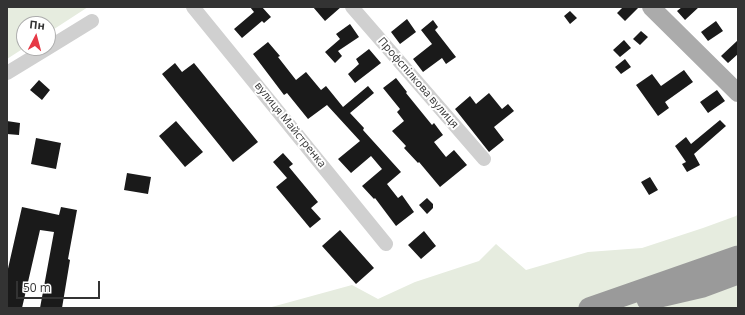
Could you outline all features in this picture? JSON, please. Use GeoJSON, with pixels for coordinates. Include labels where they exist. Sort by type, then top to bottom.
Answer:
{"type":"FeatureCollection","features":[{"type":"Feature","properties":{"kind":"highway"},"geometry":{"type":"LineString","coordinates":[[589,308],[738,256]]}},
{"type":"Feature","properties":{"kind":"highway"},"geometry":{"type":"LineString","coordinates":[[610,308],[703,287],[738,274]]}},
{"type":"Feature","properties":{"kind":"main road"},"geometry":{"type":"LineString","coordinates":[[651,7],[738,93]]}},
{"type":"Feature","properties":{"kind":"street","name":"вулиця Майстренка"},"geometry":{"type":"LineString","coordinates":[[193,7],[386,244]]}},
{"type":"Feature","properties":{"kind":"street","name":"Профспілкова вулиця"},"geometry":{"type":"LineString","coordinates":[[352,7],[484,159]]}},
{"type":"Feature","properties":{"kind":"street"},"geometry":{"type":"LineString","coordinates":[[56,43],[92,21]]}},
{"type":"Feature","properties":{"kind":"street"},"geometry":{"type":"LineString","coordinates":[[7,73],[35,56]]}},
{"type":"Feature","properties":{"kind":"shaded area"},"geometry":{"type":"Polygon","coordinates":[[[7,7],[88,7],[56,28],[56,16],[16,16],[16,53],[7,59],[7,7]]]}},
{"type":"Feature","properties":{"kind":"shaded area"},"geometry":{"type":"Polygon","coordinates":[[[738,214],[738,308],[268,308],[352,285],[378,299],[415,282],[479,261],[496,244],[526,270],[588,252],[642,248],[703,228],[738,214]]]}},
{"type":"Feature","properties":{"kind":"building"},"geometry":{"type":"Polygon","coordinates":[[[250,7],[262,7],[271,17],[264,23],[262,21],[242,38],[234,29],[254,12],[250,7]]]}},
{"type":"Feature","properties":{"kind":"building"},"geometry":{"type":"Polygon","coordinates":[[[313,7],[341,7],[325,21],[313,7]]]}},
{"type":"Feature","properties":{"kind":"building"},"geometry":{"type":"Polygon","coordinates":[[[623,7],[639,7],[625,21],[617,13],[623,7]]]}},
{"type":"Feature","properties":{"kind":"building"},"geometry":{"type":"Polygon","coordinates":[[[682,7],[699,7],[685,20],[677,11],[682,7]]]}},
{"type":"Feature","properties":{"kind":"building"},"geometry":{"type":"Polygon","coordinates":[[[570,11],[577,18],[570,24],[564,16],[570,11]]]}},
{"type":"Feature","properties":{"kind":"building"},"geometry":{"type":"Polygon","coordinates":[[[407,19],[416,32],[400,44],[391,32],[407,19]]]}},
{"type":"Feature","properties":{"kind":"building"},"geometry":{"type":"Polygon","coordinates":[[[433,20],[438,27],[435,30],[456,57],[446,64],[442,58],[423,72],[413,59],[432,44],[421,30],[433,20]]]}},
{"type":"Feature","properties":{"kind":"building"},"geometry":{"type":"Polygon","coordinates":[[[716,21],[723,31],[708,41],[701,32],[716,21]]]}},
{"type":"Feature","properties":{"kind":"building"},"geometry":{"type":"Polygon","coordinates":[[[350,24],[359,37],[338,51],[342,56],[335,63],[325,52],[340,39],[336,34],[350,24]]]}},
{"type":"Feature","properties":{"kind":"building"},"geometry":{"type":"Polygon","coordinates":[[[641,31],[648,37],[640,45],[633,39],[641,31]]]}},
{"type":"Feature","properties":{"kind":"building"},"geometry":{"type":"Polygon","coordinates":[[[624,40],[631,48],[620,57],[613,50],[624,40]]]}},
{"type":"Feature","properties":{"kind":"building"},"geometry":{"type":"Polygon","coordinates":[[[738,40],[738,54],[728,63],[721,56],[738,40]]]}},
{"type":"Feature","properties":{"kind":"building"},"geometry":{"type":"Polygon","coordinates":[[[268,42],[280,56],[278,57],[296,80],[306,72],[321,90],[326,86],[343,107],[368,86],[374,93],[350,113],[364,128],[363,130],[401,172],[387,184],[398,198],[402,195],[414,212],[396,226],[375,198],[374,199],[362,186],[382,169],[371,156],[351,173],[338,159],[360,141],[327,105],[308,119],[287,93],[284,95],[253,54],[268,42]]]}},
{"type":"Feature","properties":{"kind":"building"},"geometry":{"type":"Polygon","coordinates":[[[369,49],[381,63],[355,83],[348,74],[359,64],[356,59],[369,49]]]}},
{"type":"Feature","properties":{"kind":"building"},"geometry":{"type":"Polygon","coordinates":[[[625,59],[631,67],[621,74],[615,67],[625,59]]]}},
{"type":"Feature","properties":{"kind":"building"},"geometry":{"type":"Polygon","coordinates":[[[175,63],[182,72],[194,63],[258,142],[233,162],[162,74],[175,63]]]}},
{"type":"Feature","properties":{"kind":"building"},"geometry":{"type":"Polygon","coordinates":[[[684,70],[693,82],[665,102],[669,108],[658,116],[636,85],[652,74],[661,86],[684,70]]]}},
{"type":"Feature","properties":{"kind":"building"},"geometry":{"type":"Polygon","coordinates":[[[396,78],[432,125],[434,123],[443,135],[434,142],[446,157],[454,150],[467,165],[440,187],[419,162],[418,163],[404,148],[406,146],[392,131],[404,121],[397,112],[400,109],[383,88],[396,78]]]}},
{"type":"Feature","properties":{"kind":"building"},"geometry":{"type":"Polygon","coordinates":[[[39,80],[50,90],[42,100],[30,90],[39,80]]]}},
{"type":"Feature","properties":{"kind":"building"},"geometry":{"type":"Polygon","coordinates":[[[717,90],[725,101],[708,113],[700,102],[717,90]]]}},
{"type":"Feature","properties":{"kind":"building"},"geometry":{"type":"Polygon","coordinates":[[[489,93],[502,109],[508,104],[514,111],[494,127],[504,140],[489,152],[455,109],[470,96],[476,104],[489,93]]]}},
{"type":"Feature","properties":{"kind":"building"},"geometry":{"type":"Polygon","coordinates":[[[720,120],[726,126],[694,154],[700,165],[687,172],[682,164],[686,162],[675,146],[686,137],[691,144],[720,120]]]}},
{"type":"Feature","properties":{"kind":"building"},"geometry":{"type":"Polygon","coordinates":[[[7,121],[20,123],[19,135],[7,134],[7,121]]]}},
{"type":"Feature","properties":{"kind":"building"},"geometry":{"type":"Polygon","coordinates":[[[176,121],[203,152],[185,167],[159,136],[176,121]]]}},
{"type":"Feature","properties":{"kind":"building"},"geometry":{"type":"Polygon","coordinates":[[[36,138],[61,143],[56,169],[31,164],[36,138]]]}},
{"type":"Feature","properties":{"kind":"building"},"geometry":{"type":"Polygon","coordinates":[[[283,153],[293,164],[289,167],[318,202],[311,208],[321,219],[310,228],[276,187],[287,178],[273,162],[283,153]]]}},
{"type":"Feature","properties":{"kind":"building"},"geometry":{"type":"Polygon","coordinates":[[[127,173],[151,177],[148,194],[124,190],[127,173]]]}},
{"type":"Feature","properties":{"kind":"building"},"geometry":{"type":"Polygon","coordinates":[[[650,177],[658,190],[649,195],[641,182],[650,177]]]}},
{"type":"Feature","properties":{"kind":"building"},"geometry":{"type":"Polygon","coordinates":[[[427,198],[433,204],[433,208],[427,214],[419,205],[427,198]]]}},
{"type":"Feature","properties":{"kind":"building"},"geometry":{"type":"Polygon","coordinates":[[[22,207],[59,215],[61,207],[77,210],[68,259],[70,260],[62,308],[40,308],[54,232],[40,230],[22,308],[7,308],[7,273],[22,207]]]}},
{"type":"Feature","properties":{"kind":"building"},"geometry":{"type":"Polygon","coordinates":[[[340,230],[374,268],[356,284],[322,246],[340,230]]]}},
{"type":"Feature","properties":{"kind":"building"},"geometry":{"type":"Polygon","coordinates":[[[424,231],[436,246],[421,259],[408,245],[424,231]]]}}]}
